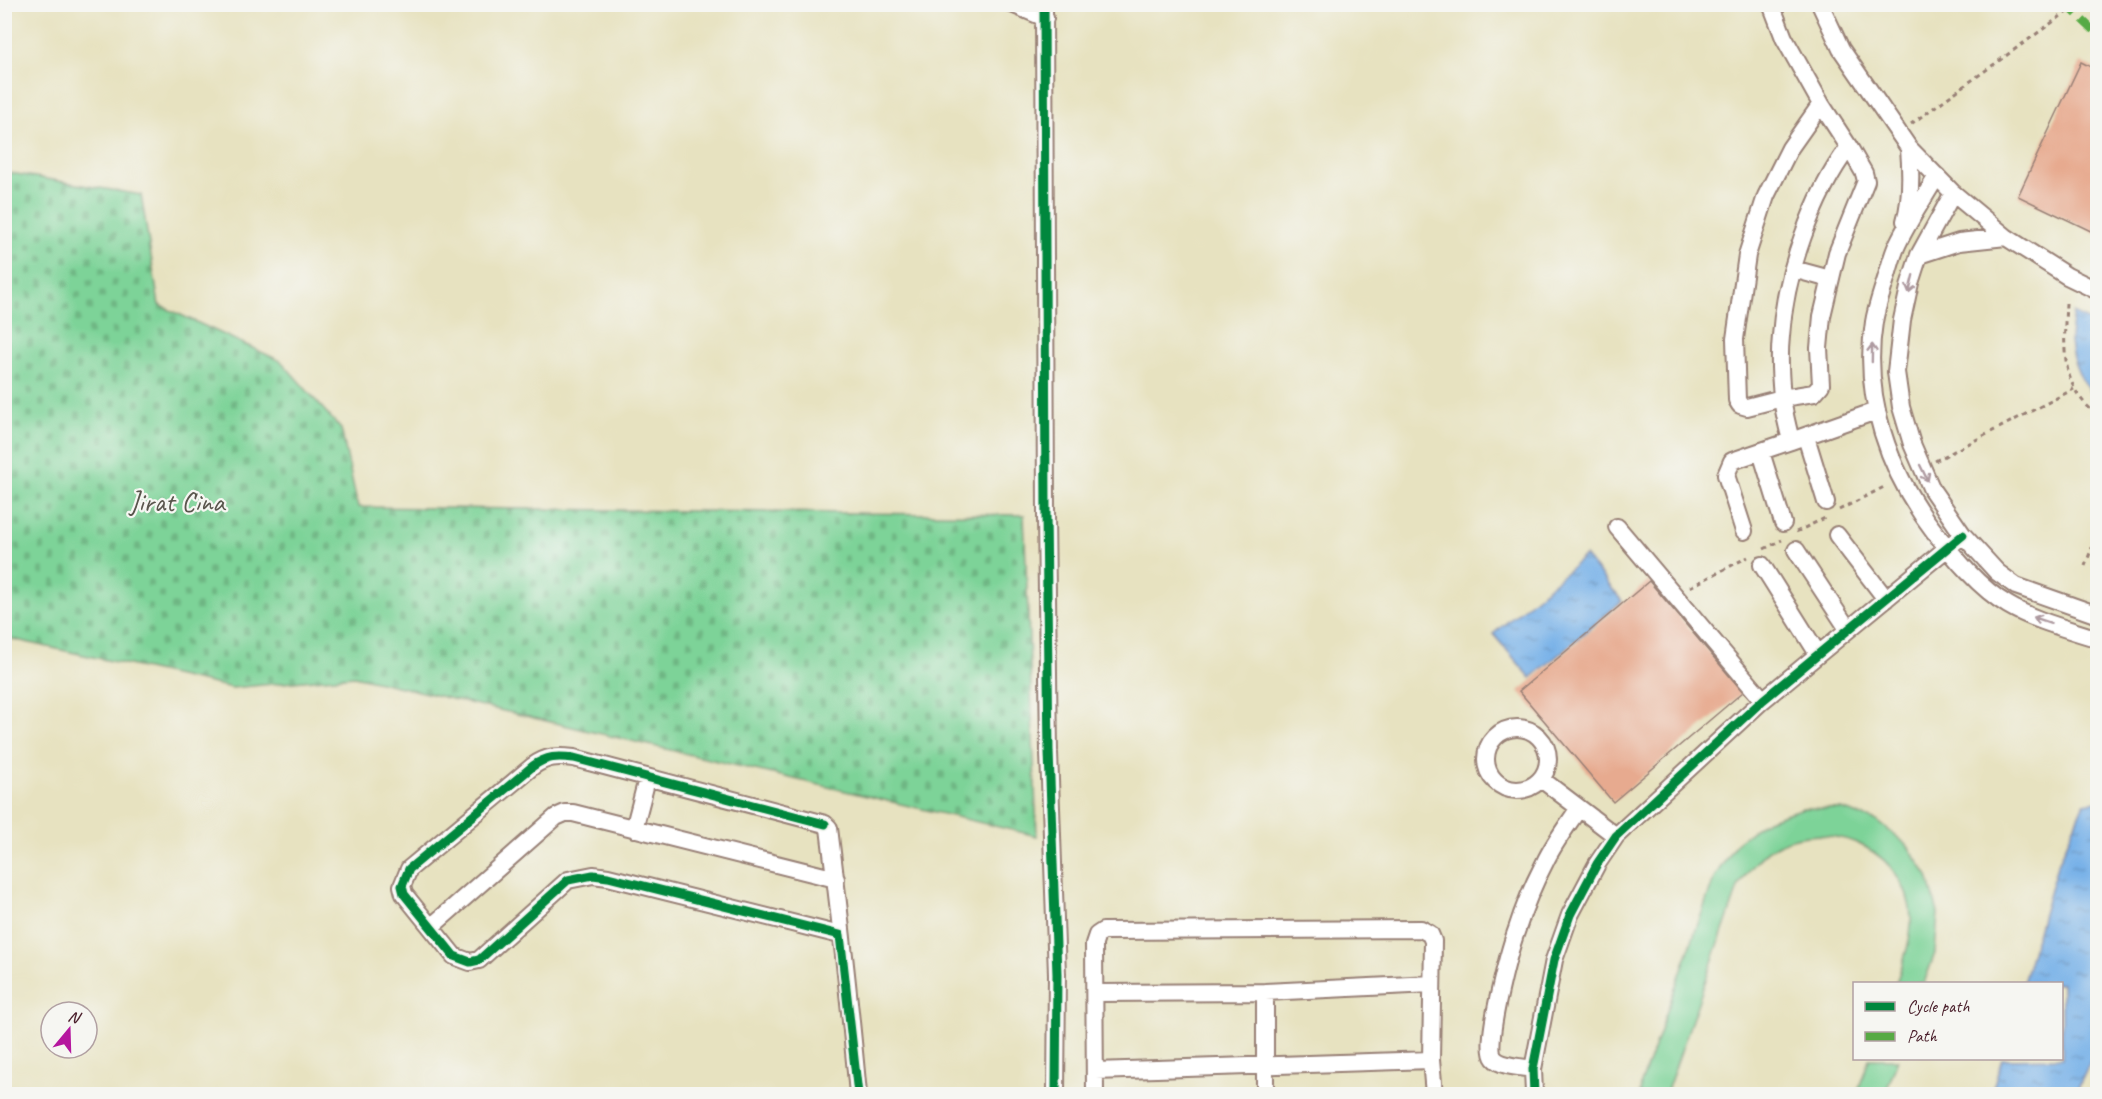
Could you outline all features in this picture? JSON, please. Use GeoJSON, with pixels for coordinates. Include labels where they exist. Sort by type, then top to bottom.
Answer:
{"type":"FeatureCollection","features":[{"type":"Feature","properties":{"kind":"street"},"geometry":{"type":"LineString","coordinates":[[1012,4],[1045,11],[1046,504],[1049,752],[1057,974],[1056,1095]]}},
{"type":"Feature","properties":{"kind":"street"},"geometry":{"type":"LineString","coordinates":[[1771,4],[1784,38],[1821,104],[1864,173],[1866,181],[1837,253],[1830,279],[1822,316],[1819,348],[1821,385],[1814,393],[1747,407],[1740,405],[1737,400],[1735,339],[1747,255],[1766,196],[1790,148],[1821,104]]}},
{"type":"Feature","properties":{"kind":"street"},"geometry":{"type":"LineString","coordinates":[[1820,4],[1841,49],[1909,148],[1953,194],[2006,237],[2067,276],[2097,291]]}},
{"type":"Feature","properties":{"kind":"street"},"geometry":{"type":"LineString","coordinates":[[1831,510],[1782,398],[1780,337],[1793,269],[1822,189],[1835,165],[1849,147]]}},
{"type":"Feature","properties":{"kind":"street"},"geometry":{"type":"LineString","coordinates":[[1909,148],[1911,175],[1908,210],[1874,322],[1871,350],[1876,411],[1900,479],[1923,516],[1947,548],[1989,592],[2028,615],[2097,639]]}},
{"type":"Feature","properties":{"kind":"street"},"geometry":{"type":"LineString","coordinates":[[1897,245],[1937,176]]}},
{"type":"Feature","properties":{"kind":"street"},"geometry":{"type":"LineString","coordinates":[[1953,194],[1919,255],[1902,320],[1896,372],[1901,407],[1921,468],[1932,490],[1963,535],[1997,572],[2016,586],[2097,615]]}},
{"type":"Feature","properties":{"kind":"street"},"geometry":{"type":"LineString","coordinates":[[1919,255],[1959,242],[2006,237]]}},
{"type":"Feature","properties":{"kind":"street"},"geometry":{"type":"LineString","coordinates":[[1793,269],[1830,279]]}},
{"type":"Feature","properties":{"kind":"street"},"geometry":{"type":"LineString","coordinates":[[1744,531],[1726,475],[1732,461],[1876,411]]}},
{"type":"Feature","properties":{"kind":"street"},"geometry":{"type":"LineString","coordinates":[[1761,452],[1783,523]]}},
{"type":"Feature","properties":{"kind":"street"},"geometry":{"type":"LineString","coordinates":[[1617,527],[1763,699]]}},
{"type":"Feature","properties":{"kind":"street"},"geometry":{"type":"LineString","coordinates":[[1837,535],[1886,598]]}},
{"type":"Feature","properties":{"kind":"street"},"geometry":{"type":"LineString","coordinates":[[1534,1095],[1533,1069],[1554,960],[1570,915],[1597,864],[1616,837],[1763,699],[1963,535]]}},
{"type":"Feature","properties":{"kind":"street"},"geometry":{"type":"LineString","coordinates":[[1796,550],[1848,629]]}},
{"type":"Feature","properties":{"kind":"street"},"geometry":{"type":"LineString","coordinates":[[1762,565],[1818,654]]}},
{"type":"Feature","properties":{"kind":"street"},"geometry":{"type":"LineString","coordinates":[[840,934],[593,875],[568,880],[479,960],[470,962],[454,956],[404,894],[402,886],[409,869],[533,766],[543,759],[556,756],[574,758],[825,824],[830,828],[858,1095]]}},
{"type":"Feature","properties":{"kind":"street"},"geometry":{"type":"LineString","coordinates":[[634,829],[647,779]]}},
{"type":"Feature","properties":{"kind":"street"},"geometry":{"type":"LineString","coordinates":[[1541,779],[1616,837]]}},
{"type":"Feature","properties":{"kind":"street"},"geometry":{"type":"LineString","coordinates":[[1533,1069],[1504,1064],[1494,1059],[1490,1050],[1492,1033],[1507,961],[1517,929],[1544,864],[1579,808]]}},
{"type":"Feature","properties":{"kind":"street"},"geometry":{"type":"LineString","coordinates":[[431,927],[556,817],[564,813],[573,813],[836,879]]}},
{"type":"Feature","properties":{"kind":"street"},"geometry":{"type":"LineString","coordinates":[[1095,1095],[1094,944],[1097,935],[1103,931],[1421,929],[1430,934],[1432,941],[1431,1060],[1434,1095]]}},
{"type":"Feature","properties":{"kind":"street"},"geometry":{"type":"LineString","coordinates":[[1096,993],[1264,992],[1432,984]]}},
{"type":"Feature","properties":{"kind":"street"},"geometry":{"type":"LineString","coordinates":[[1264,992],[1265,1095]]}},
{"type":"Feature","properties":{"kind":"street"},"geometry":{"type":"LineString","coordinates":[[1095,1071],[1431,1060]]}},
{"type":"Feature","properties":{"kind":"path"},"geometry":{"type":"LineString","coordinates":[[1900,132],[2071,9]]}},
{"type":"Feature","properties":{"kind":"path"},"geometry":{"type":"LineString","coordinates":[[2066,303],[2064,342],[2066,369],[2074,389],[2097,415]]}},
{"type":"Feature","properties":{"kind":"path"},"geometry":{"type":"LineString","coordinates":[[1921,468],[2074,389]]}},
{"type":"Feature","properties":{"kind":"path"},"geometry":{"type":"LineString","coordinates":[[1675,595],[1831,510],[1900,479]]}},
{"type":"Feature","properties":{"kind":"path"},"geometry":{"type":"LineString","coordinates":[[2085,566],[2097,532]]}},
{"type":"Feature","properties":{"kind":"green space","name":"Jirat Cina"},"geometry":{"type":"Polygon","coordinates":[[[5,172],[141,195],[159,305],[281,361],[341,429],[358,507],[1024,515],[1037,836],[354,676],[232,688],[5,636],[5,172]]]}},
{"type":"Feature","properties":{"kind":"green space"},"geometry":{"type":"Polygon","coordinates":[[[1803,808],[1841,809],[1877,821],[1907,845],[1928,876],[1938,913],[1935,953],[1924,982],[1896,982],[1909,942],[1911,917],[1907,894],[1897,875],[1883,859],[1865,847],[1845,839],[1824,835],[1802,837],[1781,843],[1762,856],[1739,885],[1666,1094],[1640,1094],[1641,1084],[1715,876],[1737,842],[1767,820],[1803,808]]]}},
{"type":"Feature","properties":{"kind":"green space"},"geometry":{"type":"Polygon","coordinates":[[[1869,1060],[1898,1060],[1885,1094],[1857,1094],[1869,1060]]]}},
{"type":"Feature","properties":{"kind":"water"},"geometry":{"type":"Polygon","coordinates":[[[2073,313],[2097,325],[2097,399],[2082,381],[2073,358],[2070,342],[2073,313]]]}},
{"type":"Feature","properties":{"kind":"water"},"geometry":{"type":"Polygon","coordinates":[[[1585,556],[1622,601],[1531,678],[1493,634],[1585,556]]]}},
{"type":"Feature","properties":{"kind":"water"},"geometry":{"type":"Polygon","coordinates":[[[2097,801],[2097,1048],[2075,1094],[1991,1094],[2002,1060],[2063,1060],[2063,982],[2023,982],[2056,869],[2084,803],[2097,801]]]}},
{"type":"Feature","properties":{"kind":"building"},"geometry":{"type":"Polygon","coordinates":[[[2081,62],[2097,70],[2097,234],[2018,196],[2081,62]]]}},
{"type":"Feature","properties":{"kind":"building"},"geometry":{"type":"Polygon","coordinates":[[[1649,581],[1743,692],[1613,802],[1519,691],[1649,581]]]}},
{"type":"Feature","properties":{"kind":"marked path"},"geometry":{"type":"LineString","coordinates":[[2066,4],[2098,35]]}},
{"type":"Feature","properties":{"kind":"cycle path"},"geometry":{"type":"LineString","coordinates":[[1044,4],[1046,515],[1049,752],[1057,974],[1056,1094]]}},
{"type":"Feature","properties":{"kind":"cycle path"},"geometry":{"type":"LineString","coordinates":[[1534,1094],[1533,1069],[1554,960],[1570,915],[1597,864],[1616,836],[1763,700],[1963,535]]}},
{"type":"Feature","properties":{"kind":"cycle path"},"geometry":{"type":"LineString","coordinates":[[825,824],[574,758],[552,757],[533,766],[409,869],[402,886],[404,894],[454,956],[470,962],[479,960],[568,880],[593,875],[840,935],[858,1094]]}}]}
